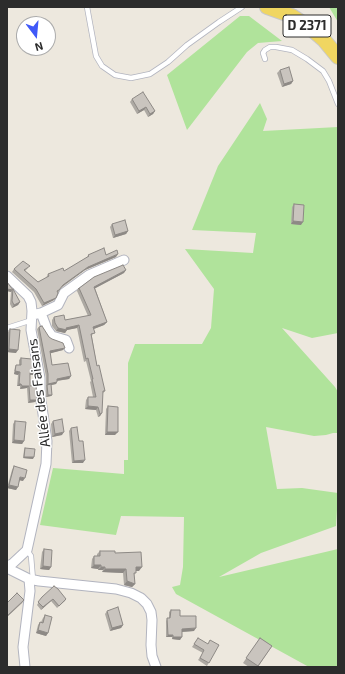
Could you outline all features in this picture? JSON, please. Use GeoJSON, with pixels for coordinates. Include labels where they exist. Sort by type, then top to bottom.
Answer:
{"type":"FeatureCollection","features":[{"type":"Feature","properties":{"kind":"main road","name":"D 2371"},"geometry":{"type":"LineString","coordinates":[[267,7],[292,16],[310,28],[324,40],[338,57]]}},
{"type":"Feature","properties":{"kind":"street"},"geometry":{"type":"LineString","coordinates":[[35,316],[58,305],[64,293],[89,275],[124,260]]}},
{"type":"Feature","properties":{"kind":"street"},"geometry":{"type":"LineString","coordinates":[[7,276],[28,296],[35,316],[52,336],[66,340],[69,348]]}},
{"type":"Feature","properties":{"kind":"street","name":"Allée des Faisans"},"geometry":{"type":"LineString","coordinates":[[27,550],[46,464],[47,440],[40,394],[40,378],[31,330],[35,316]]}},
{"type":"Feature","properties":{"kind":"street"},"geometry":{"type":"LineString","coordinates":[[7,567],[27,550]]}},
{"type":"Feature","properties":{"kind":"street"},"geometry":{"type":"LineString","coordinates":[[7,567],[31,579],[39,581],[116,588],[141,598],[147,604],[151,612],[151,645],[152,656],[156,667]]}},
{"type":"Feature","properties":{"kind":"street"},"geometry":{"type":"LineString","coordinates":[[25,667],[23,646],[31,579]]}},
{"type":"Feature","properties":{"kind":"lane"},"geometry":{"type":"LineString","coordinates":[[87,7],[96,56],[102,66],[115,74],[131,78],[150,74],[168,62],[187,45],[242,7]]}},
{"type":"Feature","properties":{"kind":"lane"},"geometry":{"type":"LineString","coordinates":[[265,59],[263,54],[265,50],[270,47],[292,50],[307,59],[323,71],[335,93],[338,104]]}},
{"type":"Feature","properties":{"kind":"lane"},"geometry":{"type":"LineString","coordinates":[[7,328],[35,316]]}},
{"type":"Feature","properties":{"kind":"lane"},"geometry":{"type":"LineString","coordinates":[[27,550],[31,556],[31,579]]}},
{"type":"Feature","properties":{"kind":"green space"},"geometry":{"type":"Polygon","coordinates":[[[329,7],[338,7],[338,22],[329,7]]]}},
{"type":"Feature","properties":{"kind":"green space"},"geometry":{"type":"Polygon","coordinates":[[[240,16],[249,16],[282,41],[258,43],[247,52],[187,130],[167,75],[240,16]]]}},
{"type":"Feature","properties":{"kind":"green space"},"geometry":{"type":"Polygon","coordinates":[[[260,103],[267,119],[263,131],[338,127],[338,333],[312,338],[282,328],[338,392],[338,433],[314,436],[266,427],[277,489],[302,488],[338,493],[336,526],[261,553],[219,577],[338,549],[338,667],[309,667],[176,594],[172,587],[180,585],[183,567],[184,517],[121,516],[116,535],[40,525],[53,468],[124,474],[124,460],[128,460],[128,363],[135,344],[202,344],[211,328],[214,289],[185,249],[253,253],[256,233],[192,230],[218,166],[260,103]]]}},
{"type":"Feature","properties":{"kind":"building"},"geometry":{"type":"Polygon","coordinates":[[[289,67],[293,81],[284,84],[280,70],[289,67]]]}},
{"type":"Feature","properties":{"kind":"building"},"geometry":{"type":"Polygon","coordinates":[[[143,92],[155,111],[150,114],[146,107],[139,111],[132,99],[143,92]]]}},
{"type":"Feature","properties":{"kind":"building"},"geometry":{"type":"Polygon","coordinates":[[[294,204],[304,205],[303,222],[293,221],[294,204]]]}},
{"type":"Feature","properties":{"kind":"building"},"geometry":{"type":"Polygon","coordinates":[[[125,220],[128,231],[115,235],[112,224],[125,220]]]}},
{"type":"Feature","properties":{"kind":"building"},"geometry":{"type":"Polygon","coordinates":[[[104,248],[106,255],[117,250],[118,254],[88,267],[63,285],[57,291],[58,293],[56,298],[44,303],[36,289],[14,269],[23,261],[30,266],[24,270],[38,282],[49,276],[48,274],[63,268],[64,271],[89,256],[88,255],[104,248]]]}},
{"type":"Feature","properties":{"kind":"building"},"geometry":{"type":"Polygon","coordinates":[[[123,265],[126,270],[94,287],[107,322],[93,327],[95,333],[91,334],[97,366],[99,365],[105,391],[103,391],[102,413],[100,414],[98,407],[88,406],[88,397],[96,397],[93,379],[88,358],[86,359],[79,325],[66,328],[67,330],[58,328],[54,317],[64,315],[65,320],[91,315],[79,288],[94,277],[123,265]]]}},
{"type":"Feature","properties":{"kind":"building"},"geometry":{"type":"Polygon","coordinates":[[[7,282],[13,290],[7,289],[7,282]]]}},
{"type":"Feature","properties":{"kind":"building"},"geometry":{"type":"Polygon","coordinates":[[[13,289],[20,302],[14,305],[12,301],[13,289]]]}},
{"type":"Feature","properties":{"kind":"building"},"geometry":{"type":"Polygon","coordinates":[[[42,326],[49,337],[63,343],[65,348],[50,351],[52,365],[68,363],[71,376],[57,379],[57,382],[48,384],[48,374],[39,327],[42,326]]]}},
{"type":"Feature","properties":{"kind":"building"},"geometry":{"type":"Polygon","coordinates":[[[10,329],[20,330],[18,350],[9,349],[10,329]]]}},
{"type":"Feature","properties":{"kind":"building"},"geometry":{"type":"Polygon","coordinates":[[[21,358],[32,359],[35,372],[30,373],[30,386],[36,385],[37,400],[30,400],[29,386],[22,386],[19,384],[20,372],[15,371],[16,365],[21,365],[21,358]]]}},
{"type":"Feature","properties":{"kind":"building"},"geometry":{"type":"Polygon","coordinates":[[[51,384],[52,395],[48,395],[47,385],[51,384]]]}},
{"type":"Feature","properties":{"kind":"building"},"geometry":{"type":"Polygon","coordinates":[[[108,406],[118,407],[118,432],[107,432],[108,406]]]}},
{"type":"Feature","properties":{"kind":"building"},"geometry":{"type":"Polygon","coordinates":[[[62,419],[64,432],[55,434],[53,421],[62,419]]]}},
{"type":"Feature","properties":{"kind":"building"},"geometry":{"type":"Polygon","coordinates":[[[15,421],[26,422],[24,441],[14,440],[15,421]]]}},
{"type":"Feature","properties":{"kind":"building"},"geometry":{"type":"Polygon","coordinates":[[[77,427],[79,441],[83,441],[85,460],[74,461],[71,428],[77,427]]]}},
{"type":"Feature","properties":{"kind":"building"},"geometry":{"type":"Polygon","coordinates":[[[25,448],[35,449],[34,457],[24,457],[25,448]]]}},
{"type":"Feature","properties":{"kind":"building"},"geometry":{"type":"Polygon","coordinates":[[[14,466],[27,470],[25,478],[20,477],[18,487],[9,485],[14,466]]]}},
{"type":"Feature","properties":{"kind":"building"},"geometry":{"type":"Polygon","coordinates":[[[44,549],[52,550],[51,567],[43,566],[44,549]]]}},
{"type":"Feature","properties":{"kind":"building"},"geometry":{"type":"Polygon","coordinates":[[[100,551],[115,551],[115,553],[141,552],[142,567],[136,567],[136,573],[134,573],[135,584],[127,581],[126,569],[105,569],[105,567],[101,567],[101,565],[94,565],[94,556],[100,556],[100,551]]]}},
{"type":"Feature","properties":{"kind":"building"},"geometry":{"type":"Polygon","coordinates":[[[54,586],[66,599],[59,606],[53,599],[43,607],[38,602],[54,586]]]}},
{"type":"Feature","properties":{"kind":"building"},"geometry":{"type":"Polygon","coordinates":[[[17,593],[24,600],[7,616],[7,603],[17,593]]]}},
{"type":"Feature","properties":{"kind":"building"},"geometry":{"type":"Polygon","coordinates":[[[118,607],[123,625],[112,628],[107,611],[118,607]]]}},
{"type":"Feature","properties":{"kind":"building"},"geometry":{"type":"Polygon","coordinates":[[[171,610],[180,610],[180,616],[196,616],[196,628],[182,629],[182,637],[173,637],[173,635],[168,635],[167,618],[170,618],[171,610]]]}},
{"type":"Feature","properties":{"kind":"building"},"geometry":{"type":"Polygon","coordinates":[[[45,615],[52,617],[48,633],[38,630],[40,622],[43,623],[45,615]]]}},
{"type":"Feature","properties":{"kind":"building"},"geometry":{"type":"Polygon","coordinates":[[[198,638],[208,644],[210,640],[219,645],[209,663],[200,658],[204,650],[194,644],[198,638]]]}},
{"type":"Feature","properties":{"kind":"building"},"geometry":{"type":"Polygon","coordinates":[[[260,638],[272,646],[258,666],[246,658],[260,638]]]}}]}
